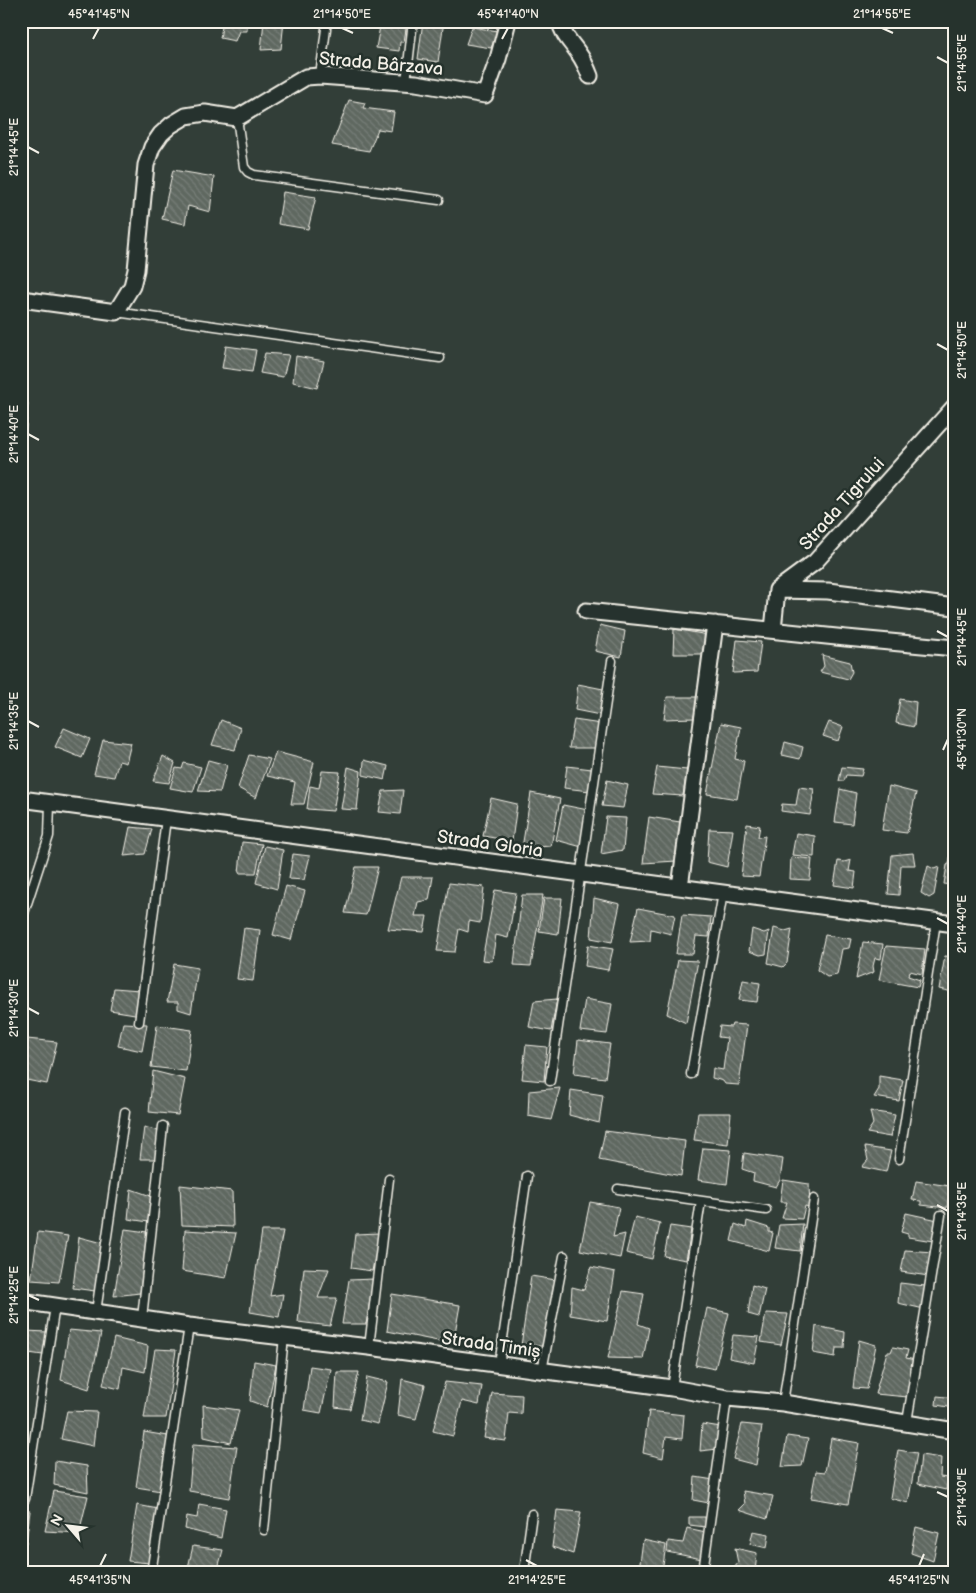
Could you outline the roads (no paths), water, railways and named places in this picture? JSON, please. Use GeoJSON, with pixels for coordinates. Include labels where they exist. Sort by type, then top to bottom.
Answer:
{"type":"FeatureCollection","features":[{"type":"Feature","properties":{"kind":"street","name":"Strada Bârzava"},"geometry":{"type":"LineString","coordinates":[[237,118],[306,77],[320,76],[406,82],[485,95],[498,59],[508,21]]}},
{"type":"Feature","properties":{"kind":"street"},"geometry":{"type":"LineString","coordinates":[[560,21],[561,28],[578,52],[590,76]]}},
{"type":"Feature","properties":{"kind":"street"},"geometry":{"type":"LineString","coordinates":[[21,298],[116,312],[132,286],[136,270],[146,165],[152,147],[171,124],[186,116],[205,113],[237,118]]}},
{"type":"Feature","properties":{"kind":"street","name":"Strada Tigrului"},"geometry":{"type":"LineString","coordinates":[[777,590],[815,562],[955,406]]}},
{"type":"Feature","properties":{"kind":"street"},"geometry":{"type":"LineString","coordinates":[[773,630],[777,590],[828,592],[955,607]]}},
{"type":"Feature","properties":{"kind":"street"},"geometry":{"type":"LineString","coordinates":[[586,610],[955,648]]}},
{"type":"Feature","properties":{"kind":"street"},"geometry":{"type":"LineString","coordinates":[[680,886],[715,624]]}},
{"type":"Feature","properties":{"kind":"street","name":"Strada Gloria"},"geometry":{"type":"LineString","coordinates":[[21,799],[955,924]]}},
{"type":"Feature","properties":{"kind":"street","name":"Strada Timiș"},"geometry":{"type":"LineString","coordinates":[[21,1301],[189,1326],[672,1388],[727,1398],[907,1422],[955,1431]]}},
{"type":"Feature","properties":{"kind":"lane"},"geometry":{"type":"LineString","coordinates":[[320,76],[327,21]]}},
{"type":"Feature","properties":{"kind":"lane"},"geometry":{"type":"LineString","coordinates":[[406,82],[413,21]]}},
{"type":"Feature","properties":{"kind":"lane"},"geometry":{"type":"LineString","coordinates":[[237,118],[244,167],[254,175],[439,200]]}},
{"type":"Feature","properties":{"kind":"lane"},"geometry":{"type":"LineString","coordinates":[[116,312],[440,358]]}},
{"type":"Feature","properties":{"kind":"lane"},"geometry":{"type":"LineString","coordinates":[[550,1081],[612,661]]}},
{"type":"Feature","properties":{"kind":"lane"},"geometry":{"type":"LineString","coordinates":[[21,922],[49,836],[50,803]]}},
{"type":"Feature","properties":{"kind":"lane"},"geometry":{"type":"LineString","coordinates":[[139,1022],[166,819]]}},
{"type":"Feature","properties":{"kind":"lane"},"geometry":{"type":"LineString","coordinates":[[691,1074],[722,893]]}},
{"type":"Feature","properties":{"kind":"lane"},"geometry":{"type":"LineString","coordinates":[[899,1159],[936,922]]}},
{"type":"Feature","properties":{"kind":"lane"},"geometry":{"type":"LineString","coordinates":[[96,1312],[125,1112]]}},
{"type":"Feature","properties":{"kind":"lane"},"geometry":{"type":"LineString","coordinates":[[142,1318],[163,1126]]}},
{"type":"Feature","properties":{"kind":"lane"},"geometry":{"type":"LineString","coordinates":[[500,1365],[527,1176]]}},
{"type":"Feature","properties":{"kind":"lane"},"geometry":{"type":"LineString","coordinates":[[369,1348],[389,1179]]}},
{"type":"Feature","properties":{"kind":"lane"},"geometry":{"type":"LineString","coordinates":[[618,1189],[766,1210]]}},
{"type":"Feature","properties":{"kind":"lane"},"geometry":{"type":"LineString","coordinates":[[783,1404],[814,1198]]}},
{"type":"Feature","properties":{"kind":"lane"},"geometry":{"type":"LineString","coordinates":[[672,1388],[701,1201]]}},
{"type":"Feature","properties":{"kind":"lane"},"geometry":{"type":"LineString","coordinates":[[907,1422],[941,1215]]}},
{"type":"Feature","properties":{"kind":"lane"},"geometry":{"type":"LineString","coordinates":[[542,1371],[564,1256]]}},
{"type":"Feature","properties":{"kind":"lane"},"geometry":{"type":"LineString","coordinates":[[25,1499],[54,1306]]}},
{"type":"Feature","properties":{"kind":"lane"},"geometry":{"type":"LineString","coordinates":[[152,1567],[189,1326]]}},
{"type":"Feature","properties":{"kind":"lane"},"geometry":{"type":"LineString","coordinates":[[264,1530],[284,1337]]}},
{"type":"Feature","properties":{"kind":"lane"},"geometry":{"type":"LineString","coordinates":[[703,1572],[727,1398]]}},
{"type":"Feature","properties":{"kind":"lane"},"geometry":{"type":"LineString","coordinates":[[524,1572],[532,1514]]}}]}
